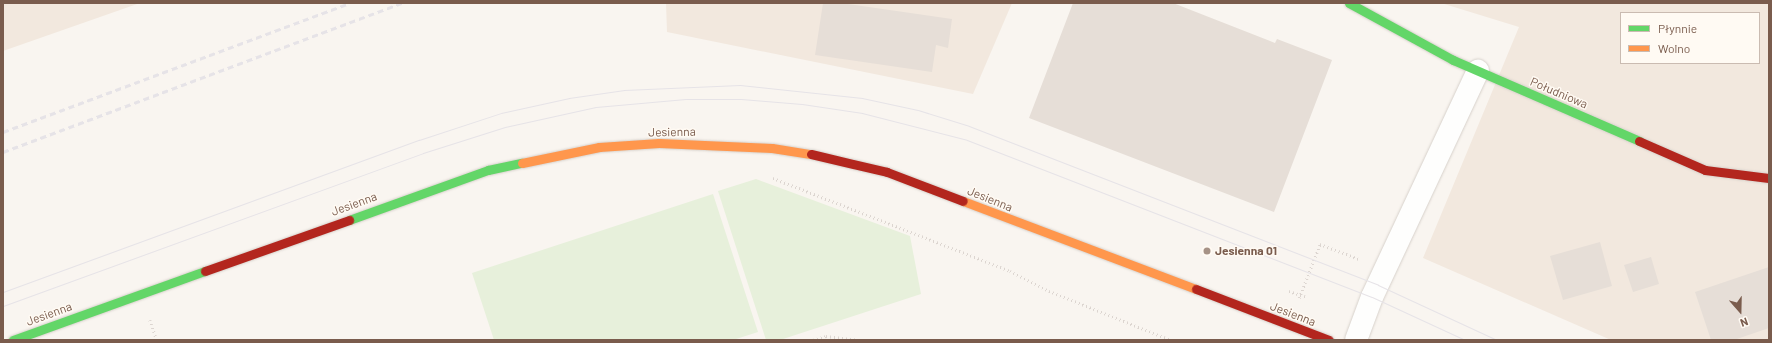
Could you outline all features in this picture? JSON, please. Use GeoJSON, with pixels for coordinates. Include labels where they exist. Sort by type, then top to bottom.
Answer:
{"type":"FeatureCollection","features":[{"type":"Feature","properties":{"kind":"street","name":"Południowa"},"geometry":{"type":"LineString","coordinates":[[1349,3],[1478,71],[1705,170],[1769,178]]}},
{"type":"Feature","properties":{"kind":"street"},"geometry":{"type":"LineString","coordinates":[[1356,340],[1372,297],[1478,71]]}},
{"type":"Feature","properties":{"kind":"street","name":"Jesienna"},"geometry":{"type":"LineString","coordinates":[[13,340],[488,170],[592,149],[659,143],[772,148],[824,156],[887,172],[1329,340]]}},
{"type":"Feature","properties":{"kind":"path"},"geometry":{"type":"LineString","coordinates":[[766,177],[1010,271],[1049,291],[1171,340]]}},
{"type":"Feature","properties":{"kind":"path"},"geometry":{"type":"LineString","coordinates":[[1288,324],[1320,244],[1366,261]]}},
{"type":"Feature","properties":{"kind":"path"},"geometry":{"type":"LineString","coordinates":[[1289,291],[1306,297]]}},
{"type":"Feature","properties":{"kind":"path"},"geometry":{"type":"LineString","coordinates":[[149,315],[157,340]]}},
{"type":"Feature","properties":{"kind":"path"},"geometry":{"type":"LineString","coordinates":[[812,340],[826,336],[857,340]]}},
{"type":"Feature","properties":{"kind":"shaded area"},"geometry":{"type":"Polygon","coordinates":[[[3,3],[140,3],[3,51],[3,3]]]}},
{"type":"Feature","properties":{"kind":"shaded area"},"geometry":{"type":"Polygon","coordinates":[[[666,3],[1012,3],[973,94],[667,32],[666,3]]]}},
{"type":"Feature","properties":{"kind":"shaded area"},"geometry":{"type":"Polygon","coordinates":[[[1441,3],[1769,3],[1769,340],[1611,340],[1423,258],[1519,27],[1441,3]]]}},
{"type":"Feature","properties":{"kind":"green space"},"geometry":{"type":"Polygon","coordinates":[[[756,179],[910,236],[921,294],[780,340],[766,340],[718,191],[756,179]]]}},
{"type":"Feature","properties":{"kind":"green space"},"geometry":{"type":"Polygon","coordinates":[[[713,194],[758,332],[733,340],[494,340],[472,273],[713,194]]]}},
{"type":"Feature","properties":{"kind":"building"},"geometry":{"type":"Polygon","coordinates":[[[823,3],[841,3],[952,19],[948,48],[936,45],[932,72],[815,55],[823,3]]]}},
{"type":"Feature","properties":{"kind":"building"},"geometry":{"type":"Polygon","coordinates":[[[1073,3],[1173,3],[1275,43],[1277,39],[1332,60],[1274,212],[1029,118],[1073,3]]]}},
{"type":"Feature","properties":{"kind":"building"},"geometry":{"type":"Polygon","coordinates":[[[1600,242],[1612,286],[1563,300],[1550,256],[1600,242]]]}},
{"type":"Feature","properties":{"kind":"building"},"geometry":{"type":"Polygon","coordinates":[[[1651,257],[1659,284],[1633,292],[1624,265],[1651,257]]]}},
{"type":"Feature","properties":{"kind":"building"},"geometry":{"type":"Polygon","coordinates":[[[1769,267],[1769,328],[1734,340],[1711,340],[1695,292],[1769,267]]]}},
{"type":"Feature","properties":{"kind":"tram line"},"geometry":{"type":"LineString","coordinates":[[3,292],[419,140],[501,113],[569,98],[624,90],[740,85],[862,98],[918,110],[969,126],[1378,285],[1497,340]]}},
{"type":"Feature","properties":{"kind":"tram line"},"geometry":{"type":"LineString","coordinates":[[3,306],[423,153],[505,127],[596,107],[686,99],[741,99],[802,104],[862,113],[967,140],[1372,297],[1465,340]]}},
{"type":"Feature","properties":{"kind":"railway"},"geometry":{"type":"LineString","coordinates":[[3,132],[349,3]]}},
{"type":"Feature","properties":{"kind":"railway"},"geometry":{"type":"LineString","coordinates":[[3,152],[402,3]]}},
{"type":"Feature","properties":{"kind":"traffic: fast"},"geometry":{"type":"LineString","coordinates":[[1349,3],[1453,60],[1639,141]]}},
{"type":"Feature","properties":{"kind":"traffic: fast"},"geometry":{"type":"LineString","coordinates":[[349,220],[488,170],[522,163]]}},
{"type":"Feature","properties":{"kind":"traffic: fast"},"geometry":{"type":"LineString","coordinates":[[13,340],[205,271]]}},
{"type":"Feature","properties":{"kind":"traffic: slow"},"geometry":{"type":"LineString","coordinates":[[522,163],[599,147],[659,143],[772,148],[811,154]]}},
{"type":"Feature","properties":{"kind":"traffic: slow"},"geometry":{"type":"LineString","coordinates":[[963,201],[1196,289]]}},
{"type":"Feature","properties":{"kind":"traffic: jam"},"geometry":{"type":"LineString","coordinates":[[1639,141],[1705,170],[1769,178]]}},
{"type":"Feature","properties":{"kind":"traffic: jam"},"geometry":{"type":"LineString","coordinates":[[811,154],[887,172],[963,201]]}},
{"type":"Feature","properties":{"kind":"traffic: jam"},"geometry":{"type":"LineString","coordinates":[[205,271],[349,220]]}},
{"type":"Feature","properties":{"kind":"traffic: jam"},"geometry":{"type":"LineString","coordinates":[[1196,289],[1329,340]]}},
{"type":"Feature","properties":{"kind":"place","name":"Jesienna 01"},"geometry":{"type":"Point","coordinates":[1207,251]}}]}
